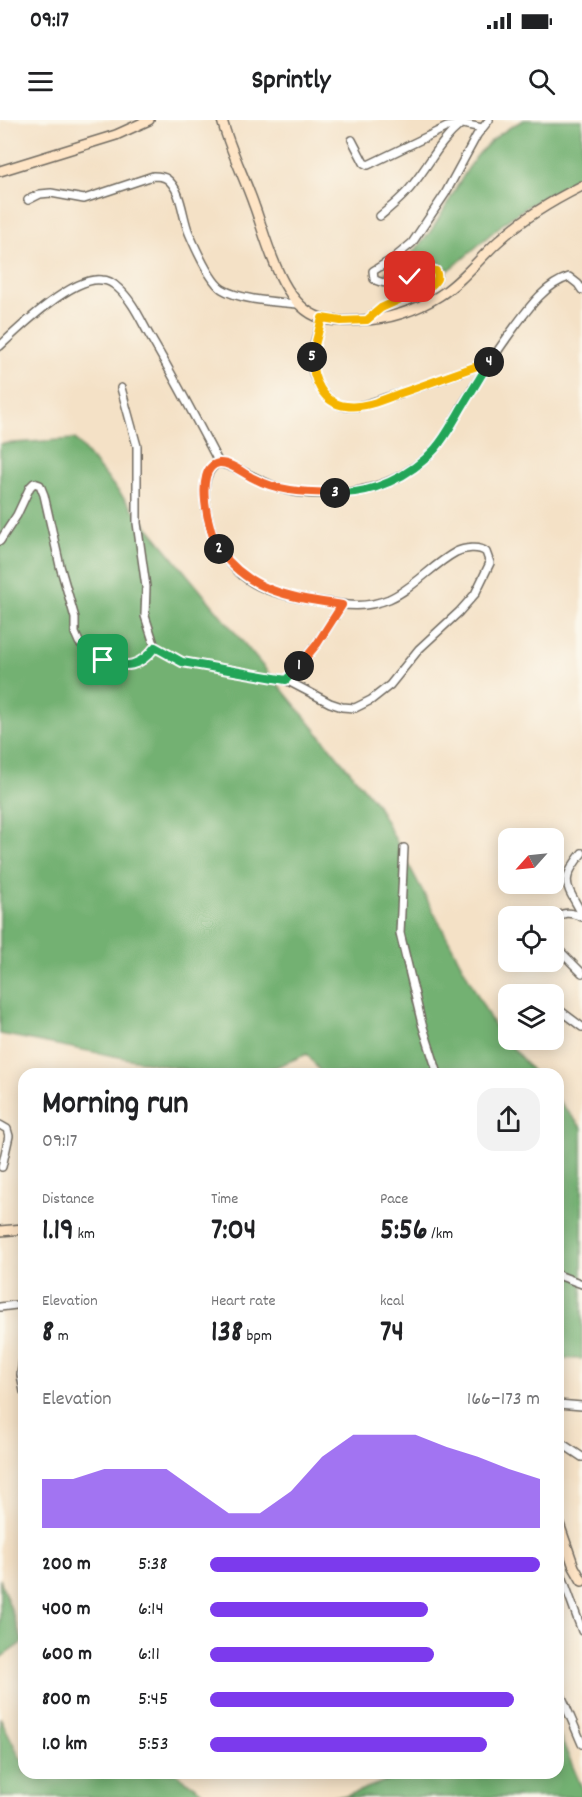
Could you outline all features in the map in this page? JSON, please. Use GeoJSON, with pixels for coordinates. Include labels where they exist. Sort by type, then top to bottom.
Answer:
{"type":"FeatureCollection","features":[{"type":"Feature","properties":{"kind":"main road"},"geometry":{"type":"LineString","coordinates":[[0,171],[116,135],[149,120]]}},
{"type":"Feature","properties":{"kind":"main road"},"geometry":{"type":"LineString","coordinates":[[222,120],[235,161],[252,198],[287,290],[309,313],[322,318],[341,321],[367,320],[404,312],[440,296],[504,236],[582,186]]}},
{"type":"Feature","properties":{"kind":"main road"},"geometry":{"type":"LineString","coordinates":[[0,1231],[18,1230]]}},
{"type":"Feature","properties":{"kind":"main road"},"geometry":{"type":"LineString","coordinates":[[564,1538],[574,1567],[582,1581]]}},
{"type":"Feature","properties":{"kind":"street"},"geometry":{"type":"LineString","coordinates":[[367,320],[381,308],[437,280],[436,271],[432,270],[399,281],[382,283],[374,279],[373,271],[411,243],[445,195],[469,147],[489,120]]}},
{"type":"Feature","properties":{"kind":"street"},"geometry":{"type":"LineString","coordinates":[[352,140],[364,163],[371,165],[432,133],[463,124],[482,128]]}},
{"type":"Feature","properties":{"kind":"street"},"geometry":{"type":"LineString","coordinates":[[380,216],[415,183],[441,142],[463,124]]}},
{"type":"Feature","properties":{"kind":"street"},"geometry":{"type":"LineString","coordinates":[[28,200],[40,194],[51,193],[84,199],[153,176],[165,177],[178,197],[189,234],[215,282],[222,289],[262,301],[298,304]]}},
{"type":"Feature","properties":{"kind":"street"},"geometry":{"type":"LineString","coordinates":[[121,388],[137,446],[137,523],[146,587],[145,616],[155,647],[182,662],[286,680],[314,696],[342,707],[355,708],[371,700],[390,685],[419,649],[459,612],[475,594],[490,563],[489,558],[482,549],[458,551],[417,582],[391,598],[369,606],[354,607],[269,591],[246,578],[231,565],[216,545],[206,510],[205,481],[209,472],[219,463],[237,468],[262,483],[295,492],[340,493],[376,487],[402,475],[434,450],[489,362],[532,304],[558,280],[569,276],[582,290]]}},
{"type":"Feature","properties":{"kind":"street"},"geometry":{"type":"LineString","coordinates":[[0,346],[60,294],[87,282],[100,279],[110,282],[118,287],[133,306],[178,384],[219,463]]}},
{"type":"Feature","properties":{"kind":"street"},"geometry":{"type":"LineString","coordinates":[[322,318],[312,352],[312,367],[316,380],[328,399],[347,407],[393,396],[489,362]]}},
{"type":"Feature","properties":{"kind":"street"},"geometry":{"type":"LineString","coordinates":[[0,542],[17,515],[30,487],[34,483],[40,485],[79,642],[92,656],[126,666],[142,661],[155,647]]}},
{"type":"Feature","properties":{"kind":"street"},"geometry":{"type":"LineString","coordinates":[[286,680],[317,644],[342,605]]}},
{"type":"Feature","properties":{"kind":"street"},"geometry":{"type":"LineString","coordinates":[[404,848],[400,933],[422,1024],[436,1068]]}},
{"type":"Feature","properties":{"kind":"street"},"geometry":{"type":"LineString","coordinates":[[582,853],[568,873],[567,880],[568,888],[582,915]]}},
{"type":"Feature","properties":{"kind":"street"},"geometry":{"type":"LineString","coordinates":[[564,914],[582,915]]}},
{"type":"Feature","properties":{"kind":"street"},"geometry":{"type":"LineString","coordinates":[[564,955],[582,973]]}},
{"type":"Feature","properties":{"kind":"street"},"geometry":{"type":"LineString","coordinates":[[564,1014],[582,1027]]}},
{"type":"Feature","properties":{"kind":"street"},"geometry":{"type":"LineString","coordinates":[[0,1125],[7,1129],[9,1136],[2,1167]]}},
{"type":"Feature","properties":{"kind":"street"},"geometry":{"type":"LineString","coordinates":[[564,1277],[582,1284]]}},
{"type":"Feature","properties":{"kind":"street"},"geometry":{"type":"LineString","coordinates":[[0,1307],[18,1305]]}},
{"type":"Feature","properties":{"kind":"street"},"geometry":{"type":"LineString","coordinates":[[564,1404],[582,1406]]}},
{"type":"Feature","properties":{"kind":"street"},"geometry":{"type":"LineString","coordinates":[[564,1445],[580,1455]]}},
{"type":"Feature","properties":{"kind":"street"},"geometry":{"type":"LineString","coordinates":[[564,1582],[582,1631]]}},
{"type":"Feature","properties":{"kind":"street"},"geometry":{"type":"LineString","coordinates":[[564,1702],[582,1744]]}},
{"type":"Feature","properties":{"kind":"green space"},"geometry":{"type":"Polygon","coordinates":[[[524,120],[582,120],[582,178],[545,196],[518,213],[449,270],[438,262],[423,263],[395,275],[385,273],[408,257],[430,232],[478,155],[505,130],[524,120]]]}},
{"type":"Feature","properties":{"kind":"green space"},"geometry":{"type":"Polygon","coordinates":[[[75,439],[376,803],[498,1031],[498,1050],[514,1050],[530,1068],[318,1068],[307,1054],[273,1068],[176,1068],[0,1034],[0,444],[75,439]]]}},
{"type":"Feature","properties":{"kind":"green space"},"geometry":{"type":"Polygon","coordinates":[[[564,1107],[582,1128],[582,1359],[564,1358],[564,1107]]]}},
{"type":"Feature","properties":{"kind":"green space"},"geometry":{"type":"Polygon","coordinates":[[[0,1579],[18,1628],[18,1645],[0,1658],[0,1579]]]}},
{"type":"Feature","properties":{"kind":"green space"},"geometry":{"type":"Polygon","coordinates":[[[0,1717],[18,1753],[18,1779],[184,1779],[210,1797],[0,1797],[0,1717]]]}},
{"type":"Feature","properties":{"kind":"green space"},"geometry":{"type":"Polygon","coordinates":[[[564,1746],[582,1788],[582,1797],[319,1797],[346,1796],[390,1779],[564,1779],[564,1746]]]}},
{"type":"Feature","properties":{"kind":"route"},"geometry":{"type":"LineString","coordinates":[[103,660],[126,666],[142,661],[155,647],[182,662],[286,680],[302,663],[342,605],[269,591],[246,578],[231,565],[216,545],[207,519],[205,481],[209,472],[219,463],[237,468],[262,483],[295,492],[340,493],[366,490],[402,475],[434,450],[489,362],[393,396],[347,407],[328,399],[316,380],[312,367],[312,352],[322,318],[341,321],[367,320],[390,303],[432,285],[438,275],[432,270],[410,277]]}}]}
